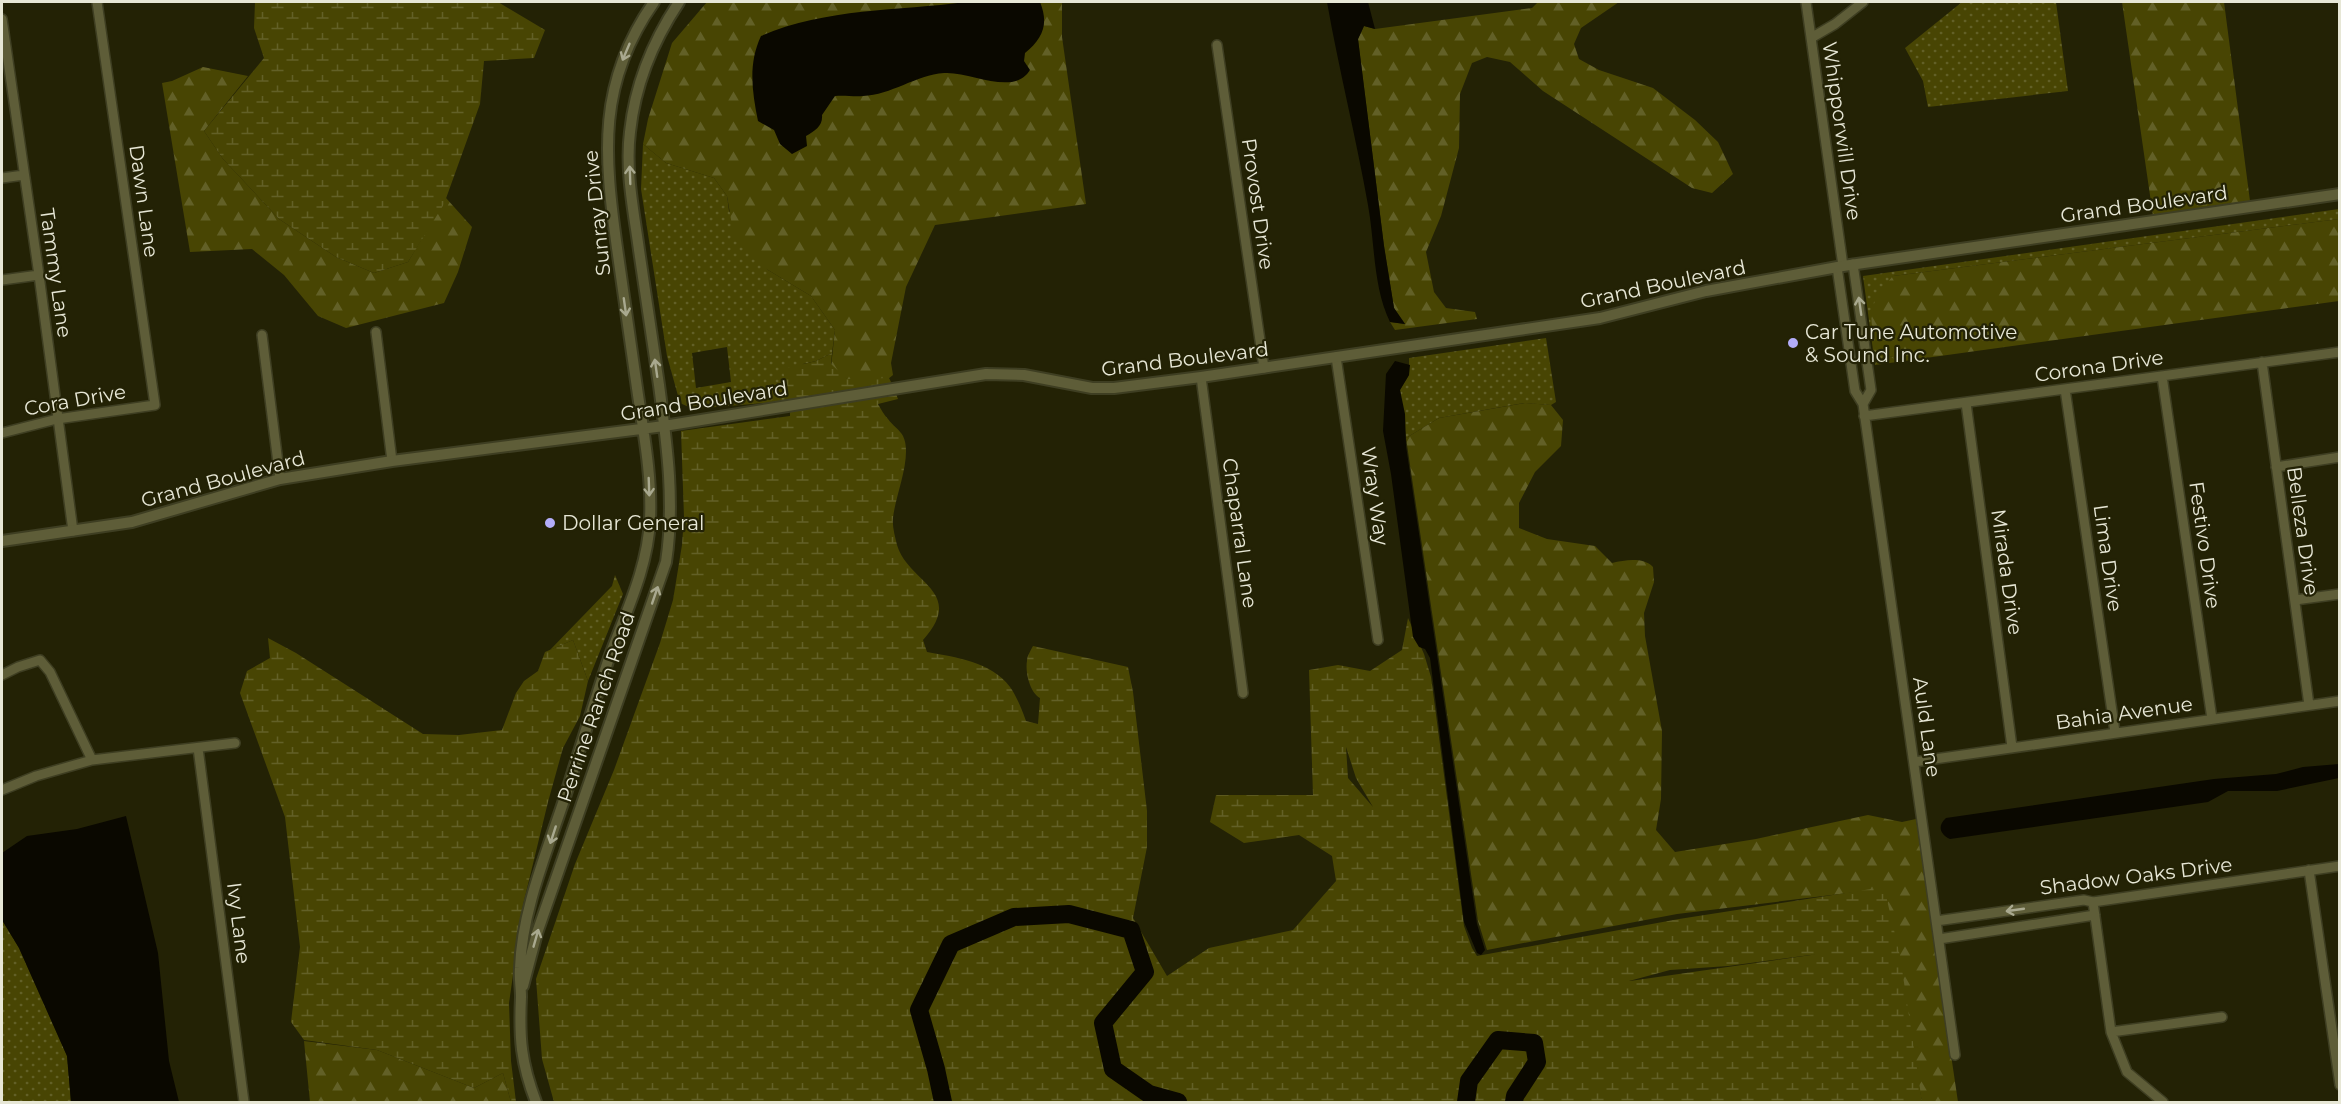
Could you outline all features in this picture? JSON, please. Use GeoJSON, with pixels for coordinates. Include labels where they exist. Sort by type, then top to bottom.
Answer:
{"type":"FeatureCollection","features":[{"type":"Feature","properties":{"kind":"street","name":"Dawn Lane"},"geometry":{"type":"LineString","coordinates":[[97,2],[155,405]]}},
{"type":"Feature","properties":{"kind":"street","name":"Sunray Drive"},"geometry":{"type":"LineString","coordinates":[[643,429],[610,201],[606,156],[609,115],[625,53],[654,2]]}},
{"type":"Feature","properties":{"kind":"street","name":"Whipporwill Drive"},"geometry":{"type":"LineString","coordinates":[[1806,2],[1844,266]]}},
{"type":"Feature","properties":{"kind":"street"},"geometry":{"type":"LineString","coordinates":[[1811,38],[1835,24],[1863,2]]}},
{"type":"Feature","properties":{"kind":"street","name":"Sunray Drive"},"geometry":{"type":"LineString","coordinates":[[664,426],[630,181],[629,133],[640,79],[674,3]]}},
{"type":"Feature","properties":{"kind":"street","name":"Tammy Lane"},"geometry":{"type":"LineString","coordinates":[[2,19],[6,76],[39,275],[73,531]]}},
{"type":"Feature","properties":{"kind":"street","name":"Provost Drive"},"geometry":{"type":"LineString","coordinates":[[1217,45],[1264,368]]}},
{"type":"Feature","properties":{"kind":"street"},"geometry":{"type":"LineString","coordinates":[[2,178],[24,175]]}},
{"type":"Feature","properties":{"kind":"street","name":"Grand Boulevard"},"geometry":{"type":"LineString","coordinates":[[2,541],[132,522],[280,479],[392,461],[664,426],[986,374],[1024,375],[1092,388],[1114,388],[1201,377],[1600,318],[1706,291],[1844,266],[2340,194]]}},
{"type":"Feature","properties":{"kind":"street","name":"Auld Lane"},"geometry":{"type":"LineString","coordinates":[[1844,266],[1855,391],[1863,404],[1955,1055]]}},
{"type":"Feature","properties":{"kind":"street","name":"Auld Lane"},"geometry":{"type":"LineString","coordinates":[[1844,266],[1871,390],[1863,404]]}},
{"type":"Feature","properties":{"kind":"street"},"geometry":{"type":"LineString","coordinates":[[2,280],[39,275]]}},
{"type":"Feature","properties":{"kind":"street"},"geometry":{"type":"LineString","coordinates":[[376,332],[392,461]]}},
{"type":"Feature","properties":{"kind":"street"},"geometry":{"type":"LineString","coordinates":[[262,335],[280,479]]}},
{"type":"Feature","properties":{"kind":"street","name":"Corona Drive"},"geometry":{"type":"LineString","coordinates":[[1864,416],[2340,351]]}},
{"type":"Feature","properties":{"kind":"street","name":"Wray Way"},"geometry":{"type":"LineString","coordinates":[[1336,357],[1377,640]]}},
{"type":"Feature","properties":{"kind":"street","name":"Belleza Drive"},"geometry":{"type":"LineString","coordinates":[[2262,362],[2309,705]]}},
{"type":"Feature","properties":{"kind":"street","name":"Festivo Drive"},"geometry":{"type":"LineString","coordinates":[[2162,376],[2212,719]]}},
{"type":"Feature","properties":{"kind":"street","name":"Chaparral Lane"},"geometry":{"type":"LineString","coordinates":[[1201,377],[1243,693]]}},
{"type":"Feature","properties":{"kind":"street","name":"Lima Drive"},"geometry":{"type":"LineString","coordinates":[[2065,389],[2115,732]]}},
{"type":"Feature","properties":{"kind":"street","name":"Mirada Drive"},"geometry":{"type":"LineString","coordinates":[[1966,403],[2012,747]]}},
{"type":"Feature","properties":{"kind":"street","name":"Cora Drive"},"geometry":{"type":"LineString","coordinates":[[2,433],[57,419],[155,405]]}},
{"type":"Feature","properties":{"kind":"street","name":"Perrine Ranch Road"},"geometry":{"type":"LineString","coordinates":[[521,994],[541,922],[666,562],[670,533],[671,491],[664,426]]}},
{"type":"Feature","properties":{"kind":"street","name":"Perrine Ranch Road"},"geometry":{"type":"LineString","coordinates":[[536,1102],[521,1051],[520,968],[532,901],[646,551],[650,520],[649,477],[643,429]]}},
{"type":"Feature","properties":{"kind":"street"},"geometry":{"type":"LineString","coordinates":[[2276,467],[2340,458]]}},
{"type":"Feature","properties":{"kind":"street"},"geometry":{"type":"LineString","coordinates":[[2295,600],[2340,594]]}},
{"type":"Feature","properties":{"kind":"street"},"geometry":{"type":"LineString","coordinates":[[2,675],[40,660],[50,672],[92,760]]}},
{"type":"Feature","properties":{"kind":"street","name":"Bahia Avenue"},"geometry":{"type":"LineString","coordinates":[[1914,762],[2340,701]]}},
{"type":"Feature","properties":{"kind":"street"},"geometry":{"type":"LineString","coordinates":[[2,790],[36,776],[92,760],[235,743]]}},
{"type":"Feature","properties":{"kind":"street","name":"Ivy Lane"},"geometry":{"type":"LineString","coordinates":[[198,748],[244,1102]]}},
{"type":"Feature","properties":{"kind":"street","name":"Shadow Oaks Drive"},"geometry":{"type":"LineString","coordinates":[[1936,921],[2084,900],[2093,902],[2340,866]]}},
{"type":"Feature","properties":{"kind":"street"},"geometry":{"type":"LineString","coordinates":[[2309,870],[2340,1085]]}},
{"type":"Feature","properties":{"kind":"street"},"geometry":{"type":"LineString","coordinates":[[2093,902],[2111,1032],[2127,1072],[2163,1102]]}},
{"type":"Feature","properties":{"kind":"street","name":"Shadow Oaks Drive"},"geometry":{"type":"LineString","coordinates":[[1939,939],[2095,915]]}},
{"type":"Feature","properties":{"kind":"street"},"geometry":{"type":"LineString","coordinates":[[2111,1032],[2222,1017]]}},
{"type":"Feature","properties":{"kind":"green space"},"geometry":{"type":"Polygon","coordinates":[[[255,2],[498,2],[545,30],[534,58],[484,61],[480,104],[444,204],[408,262],[374,273],[336,257],[279,219],[223,159],[204,131],[264,58],[254,28],[255,2]]]}},
{"type":"Feature","properties":{"kind":"green space"},"geometry":{"type":"Polygon","coordinates":[[[707,2],[1062,2],[1062,37],[1086,204],[935,225],[906,287],[891,363],[893,375],[888,379],[848,380],[831,367],[835,330],[811,296],[768,270],[734,237],[727,196],[714,178],[666,163],[643,144],[648,119],[672,43],[707,2]]]}},
{"type":"Feature","properties":{"kind":"green space"},"geometry":{"type":"Polygon","coordinates":[[[1538,2],[1619,2],[1581,28],[1574,44],[1579,59],[1599,70],[1653,88],[1695,120],[1718,142],[1733,174],[1712,193],[1692,188],[1543,91],[1510,62],[1487,57],[1472,63],[1460,94],[1459,148],[1441,216],[1426,252],[1434,292],[1446,308],[1475,312],[1477,319],[1395,330],[1390,322],[1405,324],[1394,308],[1358,39],[1364,26],[1375,29],[1532,8],[1538,2]]]}},
{"type":"Feature","properties":{"kind":"green space"},"geometry":{"type":"Polygon","coordinates":[[[1962,2],[2056,2],[2068,91],[1928,107],[1923,81],[1905,48],[1962,2]]]}},
{"type":"Feature","properties":{"kind":"green space"},"geometry":{"type":"Polygon","coordinates":[[[2122,2],[2224,2],[2250,201],[2153,216],[2122,2]]]}},
{"type":"Feature","properties":{"kind":"green space"},"geometry":{"type":"Polygon","coordinates":[[[203,67],[248,76],[204,131],[223,159],[279,219],[336,257],[374,273],[408,262],[446,198],[472,227],[458,272],[444,303],[346,328],[318,316],[284,275],[252,249],[190,252],[162,83],[203,67]]]}},
{"type":"Feature","properties":{"kind":"green space"},"geometry":{"type":"Polygon","coordinates":[[[643,144],[666,163],[714,178],[727,196],[729,211],[768,270],[811,296],[835,330],[832,353],[816,361],[803,364],[788,401],[693,409],[680,403],[667,356],[641,189],[643,144]],[[727,347],[692,353],[696,388],[731,382],[727,347]]]}},
{"type":"Feature","properties":{"kind":"green space"},"geometry":{"type":"Polygon","coordinates":[[[2339,209],[2339,219],[1893,276],[1878,352],[1904,361],[1875,365],[1863,276],[2339,209]]]}},
{"type":"Feature","properties":{"kind":"green space"},"geometry":{"type":"Polygon","coordinates":[[[2339,219],[2339,301],[1904,361],[1878,352],[1872,329],[1872,311],[1878,295],[1893,276],[2339,219]]]}},
{"type":"Feature","properties":{"kind":"green space"},"geometry":{"type":"Polygon","coordinates":[[[1546,338],[1556,402],[1551,405],[1524,403],[1439,418],[1406,438],[1400,390],[1409,375],[1409,358],[1546,338]]]}},
{"type":"Feature","properties":{"kind":"green space"},"geometry":{"type":"Polygon","coordinates":[[[832,353],[831,364],[847,379],[889,378],[892,384],[788,401],[783,369],[816,361],[832,353]]]}},
{"type":"Feature","properties":{"kind":"green space"},"geometry":{"type":"Polygon","coordinates":[[[896,394],[898,399],[878,404],[902,434],[906,444],[905,465],[893,518],[897,545],[903,558],[931,588],[937,598],[939,610],[935,623],[923,640],[927,652],[972,662],[993,672],[1010,687],[1026,721],[1038,724],[1040,698],[1033,692],[1027,671],[1028,657],[1033,646],[1128,667],[1147,811],[1147,847],[1133,918],[1167,976],[1209,948],[1293,930],[1336,881],[1332,856],[1299,835],[1244,843],[1210,822],[1216,795],[1313,795],[1309,670],[1338,665],[1370,671],[1402,650],[1408,618],[1424,654],[1431,677],[1464,926],[1477,956],[1679,919],[1884,887],[1900,956],[1922,1102],[554,1102],[542,1059],[536,979],[575,864],[614,770],[660,643],[673,600],[684,517],[681,431],[790,416],[790,411],[896,394]],[[1346,747],[1348,778],[1373,807],[1356,778],[1346,747]],[[1818,954],[1728,966],[1670,970],[1629,981],[1630,981],[1818,954]]]}},
{"type":"Feature","properties":{"kind":"green space"},"geometry":{"type":"Polygon","coordinates":[[[1525,403],[1551,405],[1563,420],[1561,446],[1535,472],[1519,503],[1519,528],[1547,539],[1595,546],[1612,563],[1628,560],[1639,561],[1653,567],[1654,582],[1644,613],[1645,636],[1662,731],[1661,799],[1656,830],[1675,852],[1756,839],[1868,815],[1902,822],[1916,819],[1958,1102],[1922,1102],[1881,889],[1677,914],[1487,950],[1478,921],[1406,438],[1439,418],[1525,403]]]}},
{"type":"Feature","properties":{"kind":"green space"},"geometry":{"type":"Polygon","coordinates":[[[615,575],[623,594],[588,681],[573,640],[550,650],[612,586],[615,575]]]}},
{"type":"Feature","properties":{"kind":"green space"},"geometry":{"type":"Polygon","coordinates":[[[268,638],[296,653],[423,734],[459,735],[502,730],[516,693],[524,681],[538,671],[545,652],[573,640],[588,681],[580,716],[563,748],[523,905],[509,1003],[511,1061],[516,1102],[511,1102],[503,1073],[474,1088],[377,1050],[304,1040],[291,1022],[300,947],[285,817],[240,693],[247,671],[270,658],[268,638]]]}},
{"type":"Feature","properties":{"kind":"green space"},"geometry":{"type":"Polygon","coordinates":[[[2,920],[19,948],[67,1056],[71,1102],[2,1102],[2,920]]]}},
{"type":"Feature","properties":{"kind":"green space"},"geometry":{"type":"Polygon","coordinates":[[[304,1041],[377,1050],[474,1088],[503,1073],[511,1102],[310,1102],[304,1041]]]}},
{"type":"Feature","properties":{"kind":"shaded area"},"geometry":{"type":"Polygon","coordinates":[[[966,2],[1040,2],[1044,17],[1043,30],[1036,42],[1025,53],[1024,61],[1030,70],[1023,78],[1013,82],[1002,82],[944,73],[923,77],[873,95],[835,96],[822,115],[820,125],[806,136],[807,146],[792,154],[780,144],[774,130],[758,121],[752,78],[754,57],[761,36],[810,20],[836,15],[966,2]]]}},
{"type":"Feature","properties":{"kind":"shaded area"},"geometry":{"type":"Polygon","coordinates":[[[1327,2],[1368,2],[1375,29],[1364,26],[1358,39],[1394,308],[1405,324],[1390,322],[1380,294],[1368,205],[1327,2]]]}},
{"type":"Feature","properties":{"kind":"shaded area"},"geometry":{"type":"Polygon","coordinates":[[[1395,361],[1410,365],[1409,375],[1400,390],[1405,414],[1406,446],[1477,924],[1485,950],[1481,955],[1477,953],[1464,922],[1430,658],[1413,637],[1383,431],[1386,374],[1395,361]]]}},
{"type":"Feature","properties":{"kind":"shaded area"},"geometry":{"type":"Polygon","coordinates":[[[2339,764],[2339,778],[2277,791],[2228,791],[2208,802],[1950,839],[1941,830],[1941,824],[1946,818],[2214,779],[2276,774],[2303,767],[2339,764]]]}},
{"type":"Feature","properties":{"kind":"shaded area"},"geometry":{"type":"Polygon","coordinates":[[[126,816],[158,953],[169,1061],[179,1102],[71,1102],[67,1056],[19,948],[2,920],[2,853],[27,836],[77,829],[126,816]]]}},
{"type":"Feature","properties":{"kind":"waterway"},"geometry":{"type":"LineString","coordinates":[[943,1102],[919,1010],[951,944],[1014,917],[1069,914],[1131,930],[1145,972],[1103,1023],[1113,1069],[1149,1094],[1178,1102]]}},
{"type":"Feature","properties":{"kind":"waterway"},"geometry":{"type":"LineString","coordinates":[[1466,1102],[1469,1081],[1498,1040],[1534,1043],[1537,1062],[1515,1096],[1514,1102]]}},
{"type":"Feature","properties":{"kind":"place","name":"Car Tune Automotive & Sound Inc."},"geometry":{"type":"Point","coordinates":[1793,343]}},
{"type":"Feature","properties":{"kind":"place","name":"Dollar General"},"geometry":{"type":"Point","coordinates":[550,523]}}]}
